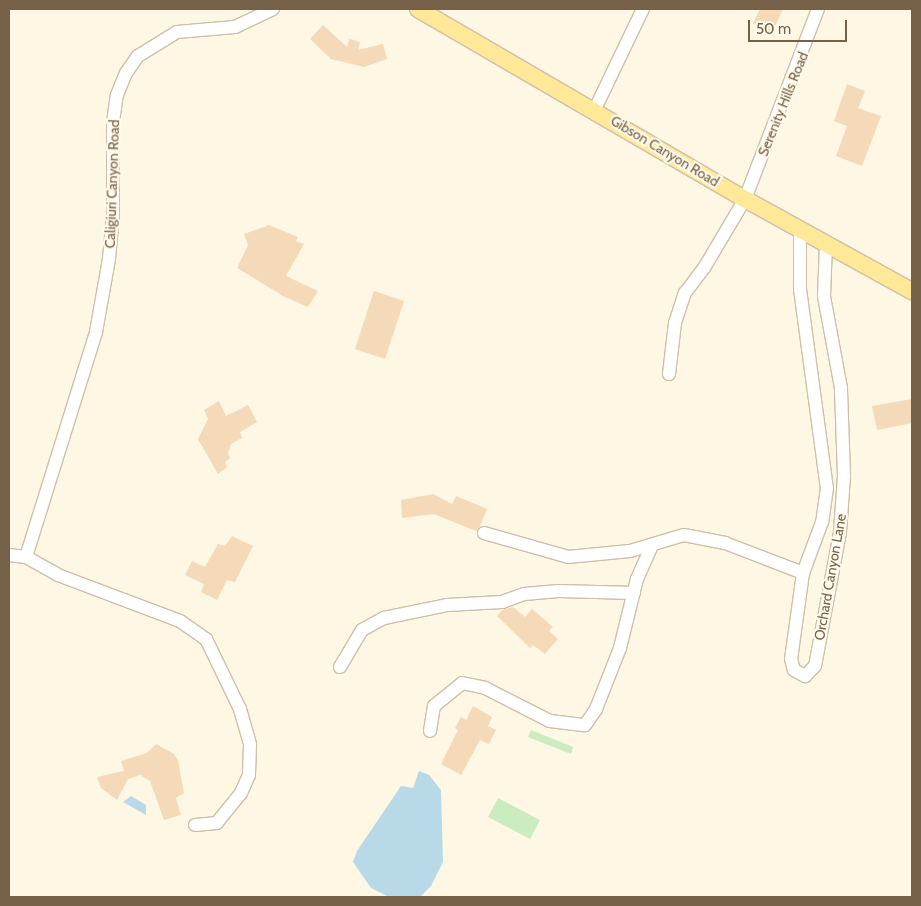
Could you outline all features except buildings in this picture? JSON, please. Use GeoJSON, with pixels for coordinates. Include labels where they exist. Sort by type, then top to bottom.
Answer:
{"type":"FeatureCollection","features":[{"type":"Feature","properties":{"kind":"main road","name":"Gibson Canyon Road"},"geometry":{"type":"LineString","coordinates":[[418,9],[595,109],[745,199],[912,291]]}},
{"type":"Feature","properties":{"kind":"street","name":"Caligiuri Canyon Road"},"geometry":{"type":"LineString","coordinates":[[26,557],[96,332],[109,259],[113,214],[112,122],[117,95],[126,73],[138,56],[177,32],[235,27],[273,9]]}},
{"type":"Feature","properties":{"kind":"street"},"geometry":{"type":"LineString","coordinates":[[595,109],[642,9]]}},
{"type":"Feature","properties":{"kind":"street","name":"Serenity Hills Road"},"geometry":{"type":"LineString","coordinates":[[669,374],[675,323],[685,292],[704,268],[745,199],[818,9]]}},
{"type":"Feature","properties":{"kind":"street","name":"Orchard Canyon Lane"},"geometry":{"type":"LineString","coordinates":[[800,230],[800,289],[827,488],[822,522],[803,573],[790,659],[794,670],[805,676],[815,666],[840,532],[844,476],[841,388],[824,296],[826,244]]}},
{"type":"Feature","properties":{"kind":"street","name":"Orchard Canyon Lane"},"geometry":{"type":"LineString","coordinates":[[484,533],[568,557],[603,555],[652,545],[684,535],[726,544],[803,573]]}},
{"type":"Feature","properties":{"kind":"street"},"geometry":{"type":"LineString","coordinates":[[430,731],[434,706],[462,683],[485,688],[550,721],[585,725],[596,709],[620,648],[634,593],[652,545]]}},
{"type":"Feature","properties":{"kind":"street"},"geometry":{"type":"LineString","coordinates":[[9,555],[26,557],[58,575],[180,621],[206,639],[240,709],[250,745],[249,775],[241,793],[217,822],[195,825]]}},
{"type":"Feature","properties":{"kind":"street"},"geometry":{"type":"LineString","coordinates":[[340,667],[362,630],[384,618],[446,605],[502,602],[524,594],[559,591],[634,593]]}},
{"type":"Feature","properties":{"kind":"green space"},"geometry":{"type":"Polygon","coordinates":[[[531,730],[573,747],[571,754],[528,737],[531,730]]]}},
{"type":"Feature","properties":{"kind":"green space"},"geometry":{"type":"Polygon","coordinates":[[[498,798],[540,820],[530,839],[488,817],[498,798]]]}},
{"type":"Feature","properties":{"kind":"water"},"geometry":{"type":"Polygon","coordinates":[[[419,771],[429,775],[441,790],[443,862],[431,886],[421,896],[387,896],[371,888],[353,862],[357,851],[401,786],[413,788],[419,771]]]}},
{"type":"Feature","properties":{"kind":"water"},"geometry":{"type":"Polygon","coordinates":[[[131,796],[146,805],[146,815],[123,802],[131,796]]]}}]}
